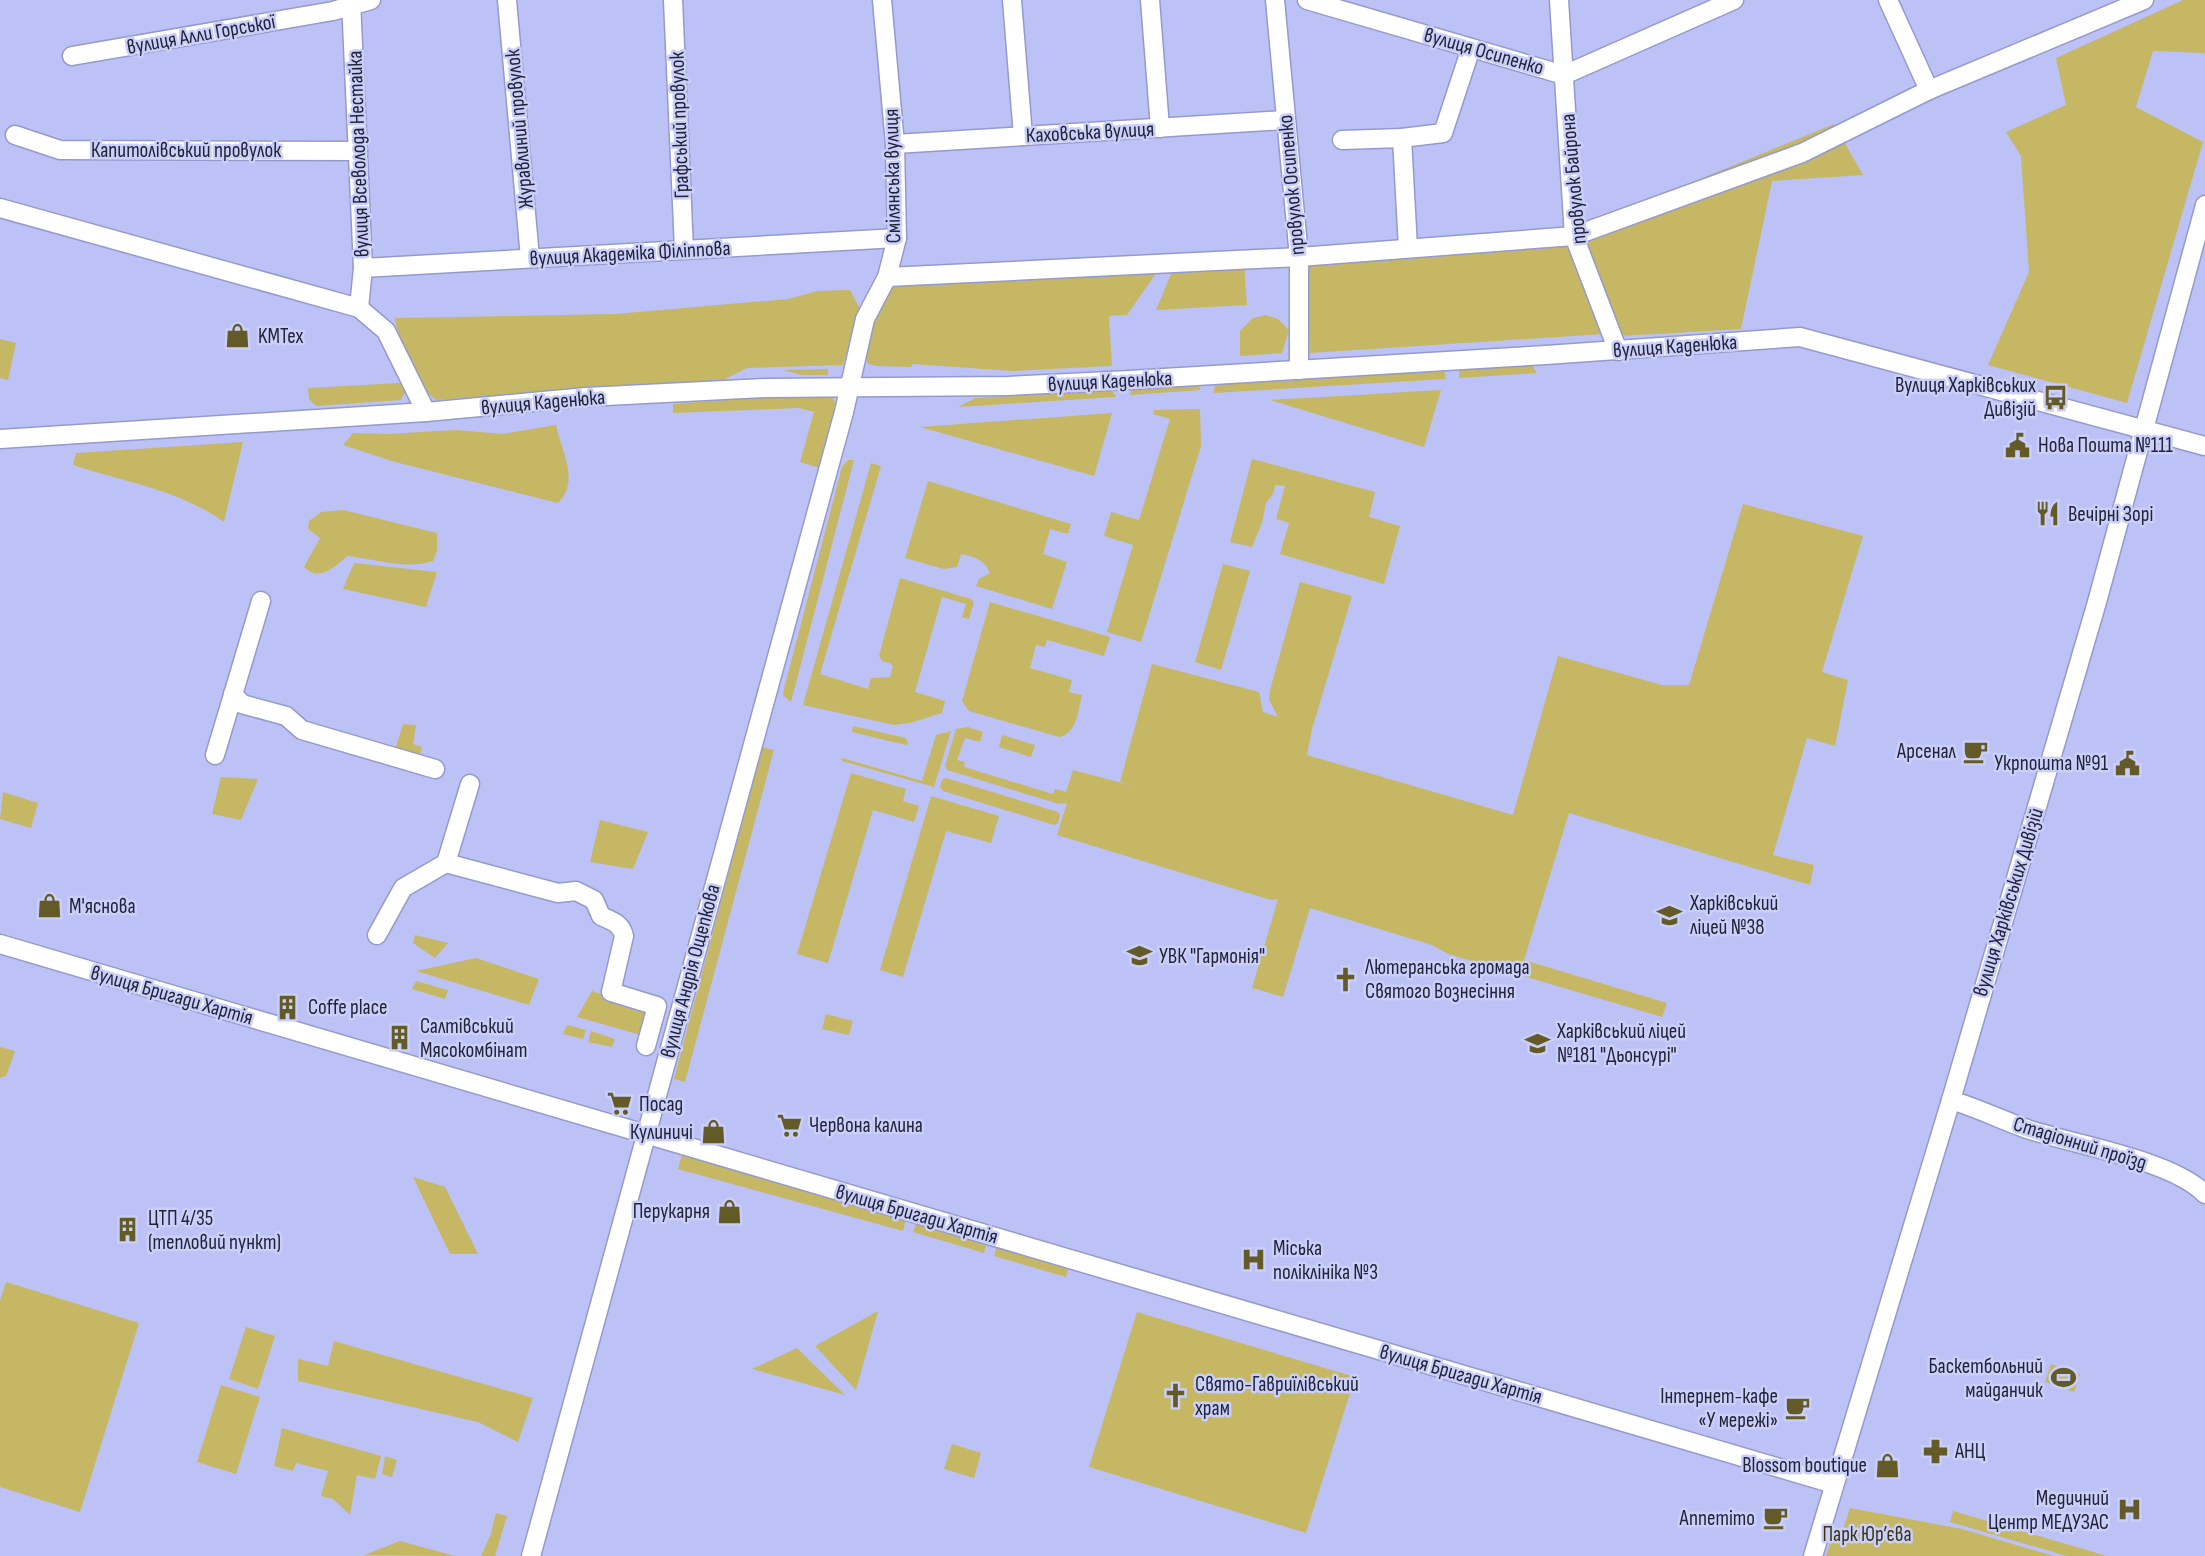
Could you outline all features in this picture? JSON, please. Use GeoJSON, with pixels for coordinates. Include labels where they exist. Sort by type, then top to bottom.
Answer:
{"type":"FeatureCollection","features":[{"type":"Feature","properties":{"kind":"street","name":"вулиця Алли Горської"},"geometry":{"type":"LineString","coordinates":[[72,56],[103,53],[371,0]]}},
{"type":"Feature","properties":{"kind":"street","name":"Журавлиний провулок"},"geometry":{"type":"LineString","coordinates":[[507,0],[530,258]]}},
{"type":"Feature","properties":{"kind":"street","name":"Графський провулок"},"geometry":{"type":"LineString","coordinates":[[673,0],[684,250]]}},
{"type":"Feature","properties":{"kind":"street","name":"Смілянська вулиця"},"geometry":{"type":"LineString","coordinates":[[849,386],[865,319],[887,277],[897,237],[895,144],[882,0]]}},
{"type":"Feature","properties":{"kind":"street"},"geometry":{"type":"LineString","coordinates":[[1012,0],[1023,136]]}},
{"type":"Feature","properties":{"kind":"street"},"geometry":{"type":"LineString","coordinates":[[1150,0],[1160,128]]}},
{"type":"Feature","properties":{"kind":"street","name":"провулок Осипенко"},"geometry":{"type":"LineString","coordinates":[[1275,0],[1299,257],[1300,370]]}},
{"type":"Feature","properties":{"kind":"street","name":"вулиця Осипенко"},"geometry":{"type":"LineString","coordinates":[[1307,0],[1564,75],[1734,0]]}},
{"type":"Feature","properties":{"kind":"street","name":"провулок Байрона"},"geometry":{"type":"LineString","coordinates":[[1559,0],[1574,236],[1618,351]]}},
{"type":"Feature","properties":{"kind":"street"},"geometry":{"type":"LineString","coordinates":[[1888,0],[1929,90]]}},
{"type":"Feature","properties":{"kind":"street"},"geometry":{"type":"LineString","coordinates":[[887,277],[1299,257],[1574,236],[1802,153],[1929,90],[2144,0]]}},
{"type":"Feature","properties":{"kind":"street","name":"вулиця Всеволода Нестайка"},"geometry":{"type":"LineString","coordinates":[[351,3],[363,268],[359,308]]}},
{"type":"Feature","properties":{"kind":"street"},"geometry":{"type":"LineString","coordinates":[[1342,140],[1402,138],[1443,133],[1471,47]]}},
{"type":"Feature","properties":{"kind":"street","name":"Каховська вулиця"},"geometry":{"type":"LineString","coordinates":[[895,144],[1285,120]]}},
{"type":"Feature","properties":{"kind":"street","name":"Капитолівський провулок"},"geometry":{"type":"LineString","coordinates":[[15,135],[60,149],[358,151]]}},
{"type":"Feature","properties":{"kind":"street"},"geometry":{"type":"LineString","coordinates":[[1402,138],[1408,248]]}},
{"type":"Feature","properties":{"kind":"street","name":"вулиця Харківських Дивізій"},"geometry":{"type":"LineString","coordinates":[[1813,1556],[2090,626],[2205,205]]}},
{"type":"Feature","properties":{"kind":"street"},"geometry":{"type":"LineString","coordinates":[[0,208],[359,308],[386,331],[425,412]]}},
{"type":"Feature","properties":{"kind":"street","name":"вулиця Академіка Філіппова"},"geometry":{"type":"LineString","coordinates":[[363,268],[897,237]]}},
{"type":"Feature","properties":{"kind":"street","name":"вулиця Каденюка"},"geometry":{"type":"LineString","coordinates":[[0,439],[425,412],[586,397],[766,388],[1008,386],[1618,351],[1800,337],[2205,446]]}},
{"type":"Feature","properties":{"kind":"street","name":"вулиця Андрія Ощепкова"},"geometry":{"type":"LineString","coordinates":[[531,1556],[849,386]]}},
{"type":"Feature","properties":{"kind":"street"},"geometry":{"type":"LineString","coordinates":[[215,755],[261,601]]}},
{"type":"Feature","properties":{"kind":"street"},"geometry":{"type":"LineString","coordinates":[[233,694],[242,704],[286,716],[302,730],[435,769]]}},
{"type":"Feature","properties":{"kind":"street"},"geometry":{"type":"LineString","coordinates":[[377,935],[403,888],[446,863],[470,784]]}},
{"type":"Feature","properties":{"kind":"street"},"geometry":{"type":"LineString","coordinates":[[446,863],[558,893],[576,891],[594,900],[601,916],[617,923],[624,936],[611,992],[657,1006],[646,1046]]}},
{"type":"Feature","properties":{"kind":"street","name":"вулиця Бригади Хартія"},"geometry":{"type":"LineString","coordinates":[[0,944],[1834,1484]]}},
{"type":"Feature","properties":{"kind":"street","name":"Стадіонний проїзд"},"geometry":{"type":"LineString","coordinates":[[1951,1100],[2027,1129],[2167,1170],[2195,1184],[2205,1194]]}},
{"type":"Feature","properties":{"kind":"green space"},"geometry":{"type":"Polygon","coordinates":[[[2183,0],[2205,0],[2205,53],[2153,51],[2136,107],[2203,142],[2127,403],[1988,365],[2029,272],[2021,156],[2006,132],[2066,105],[2056,58],[2183,0]]]}},
{"type":"Feature","properties":{"kind":"green space"},"geometry":{"type":"Polygon","coordinates":[[[1834,124],[1863,175],[1772,181],[1741,329],[1621,336],[1583,247],[1583,227],[1834,124]]]}},
{"type":"Feature","properties":{"kind":"green space"},"geometry":{"type":"Polygon","coordinates":[[[1566,242],[1604,334],[1310,353],[1307,263],[1566,242]]]}},
{"type":"Feature","properties":{"kind":"green space"},"geometry":{"type":"Polygon","coordinates":[[[1244,264],[1247,305],[1156,310],[1174,267],[1244,264]]]}},
{"type":"Feature","properties":{"kind":"green space"},"geometry":{"type":"Polygon","coordinates":[[[1159,269],[1127,315],[1109,316],[1112,366],[1012,371],[912,364],[911,367],[875,366],[867,363],[865,343],[869,324],[886,288],[897,284],[1159,269]]]}},
{"type":"Feature","properties":{"kind":"green space"},"geometry":{"type":"Polygon","coordinates":[[[850,290],[860,309],[843,365],[747,368],[723,380],[436,400],[409,363],[395,318],[615,314],[788,299],[817,291],[850,290]]]}},
{"type":"Feature","properties":{"kind":"green space"},"geometry":{"type":"Polygon","coordinates":[[[1266,315],[1278,319],[1289,330],[1282,353],[1240,356],[1240,331],[1253,318],[1266,315]]]}},
{"type":"Feature","properties":{"kind":"green space"},"geometry":{"type":"Polygon","coordinates":[[[0,339],[16,343],[8,380],[0,378],[0,339]]]}},
{"type":"Feature","properties":{"kind":"green space"},"geometry":{"type":"Polygon","coordinates":[[[1531,364],[1537,373],[1459,378],[1462,368],[1531,364]]]}},
{"type":"Feature","properties":{"kind":"green space"},"geometry":{"type":"Polygon","coordinates":[[[828,369],[828,375],[802,375],[783,370],[828,369]]]}},
{"type":"Feature","properties":{"kind":"green space"},"geometry":{"type":"Polygon","coordinates":[[[1440,369],[1445,373],[1445,379],[1214,393],[1215,382],[1440,369]]]}},
{"type":"Feature","properties":{"kind":"green space"},"geometry":{"type":"Polygon","coordinates":[[[1196,382],[1201,390],[1130,395],[1133,386],[1196,382]]]}},
{"type":"Feature","properties":{"kind":"green space"},"geometry":{"type":"Polygon","coordinates":[[[401,383],[405,392],[401,400],[316,406],[309,399],[308,388],[401,383]]]}},
{"type":"Feature","properties":{"kind":"green space"},"geometry":{"type":"Polygon","coordinates":[[[1111,389],[1116,397],[958,407],[975,398],[1111,389]]]}},
{"type":"Feature","properties":{"kind":"green space"},"geometry":{"type":"Polygon","coordinates":[[[1441,390],[1424,447],[1270,400],[1441,390]]]}},
{"type":"Feature","properties":{"kind":"green space"},"geometry":{"type":"Polygon","coordinates":[[[812,393],[830,396],[837,406],[820,468],[800,462],[814,412],[799,408],[673,413],[673,404],[812,393]]]}},
{"type":"Feature","properties":{"kind":"green space"},"geometry":{"type":"Polygon","coordinates":[[[1200,409],[1201,446],[1141,642],[1107,632],[1133,545],[1104,536],[1111,512],[1139,520],[1170,419],[1153,414],[1154,410],[1200,409]]]}},
{"type":"Feature","properties":{"kind":"green space"},"geometry":{"type":"Polygon","coordinates":[[[1112,413],[1094,476],[920,427],[1112,413]]]}},
{"type":"Feature","properties":{"kind":"green space"},"geometry":{"type":"Polygon","coordinates":[[[556,425],[569,476],[568,485],[558,503],[395,462],[343,445],[353,433],[456,430],[502,434],[556,425]]]}},
{"type":"Feature","properties":{"kind":"green space"},"geometry":{"type":"Polygon","coordinates":[[[243,442],[224,522],[170,494],[73,465],[76,453],[243,442]]]}},
{"type":"Feature","properties":{"kind":"green space"},"geometry":{"type":"Polygon","coordinates":[[[1252,459],[1375,492],[1369,517],[1400,526],[1384,584],[1280,554],[1289,523],[1276,519],[1285,486],[1275,485],[1273,494],[1266,503],[1262,523],[1252,547],[1230,542],[1252,459]]]}},
{"type":"Feature","properties":{"kind":"green space"},"geometry":{"type":"Polygon","coordinates":[[[848,460],[854,460],[791,702],[783,695],[784,689],[842,467],[848,460]]]}},
{"type":"Feature","properties":{"kind":"green space"},"geometry":{"type":"Polygon","coordinates":[[[871,463],[881,466],[820,674],[868,689],[871,678],[890,677],[893,666],[882,661],[879,656],[900,578],[974,602],[969,619],[962,617],[966,604],[942,597],[915,692],[945,701],[942,713],[894,725],[803,705],[871,463]]]}},
{"type":"Feature","properties":{"kind":"green space"},"geometry":{"type":"Polygon","coordinates":[[[928,481],[1071,524],[1068,534],[1050,529],[1043,554],[1067,562],[1052,609],[976,586],[979,579],[990,573],[982,562],[975,558],[961,554],[957,567],[944,569],[905,558],[928,481]]]}},
{"type":"Feature","properties":{"kind":"green space"},"geometry":{"type":"Polygon","coordinates":[[[1743,504],[1863,536],[1822,672],[1848,680],[1835,746],[1807,738],[1773,855],[1814,865],[1810,885],[1569,813],[1524,960],[1667,1003],[1662,1017],[1448,954],[1432,945],[1310,908],[1283,997],[1252,988],[1278,899],[1271,900],[1057,835],[1067,803],[1059,804],[947,770],[945,766],[956,729],[968,727],[983,732],[980,742],[965,738],[957,760],[965,762],[964,767],[1053,794],[1055,789],[1066,792],[1073,770],[1133,786],[1120,782],[1152,664],[1259,692],[1263,712],[1278,717],[1269,700],[1270,690],[1300,582],[1352,596],[1312,729],[1307,755],[1513,815],[1558,656],[1662,685],[1689,685],[1743,504]]]}},
{"type":"Feature","properties":{"kind":"green space"},"geometry":{"type":"Polygon","coordinates":[[[343,510],[437,533],[437,551],[433,561],[401,564],[347,556],[326,572],[310,571],[304,567],[320,538],[308,529],[309,521],[321,512],[343,510]]]}},
{"type":"Feature","properties":{"kind":"green space"},"geometry":{"type":"Polygon","coordinates":[[[354,563],[437,572],[426,607],[343,589],[354,563]]]}},
{"type":"Feature","properties":{"kind":"green space"},"geometry":{"type":"Polygon","coordinates":[[[1223,564],[1250,571],[1221,670],[1195,662],[1223,564]]]}},
{"type":"Feature","properties":{"kind":"green space"},"geometry":{"type":"Polygon","coordinates":[[[990,602],[1110,637],[1104,656],[1047,640],[1045,647],[1036,645],[1030,668],[1072,680],[1069,692],[1082,695],[1076,720],[1065,735],[1059,737],[969,711],[962,701],[990,602]]]}},
{"type":"Feature","properties":{"kind":"green space"},"geometry":{"type":"Polygon","coordinates":[[[403,724],[416,725],[413,744],[422,747],[419,758],[395,750],[403,724]]]}},
{"type":"Feature","properties":{"kind":"green space"},"geometry":{"type":"Polygon","coordinates":[[[853,726],[906,738],[908,743],[906,745],[852,732],[853,726]]]}},
{"type":"Feature","properties":{"kind":"green space"},"geometry":{"type":"Polygon","coordinates":[[[951,731],[934,787],[842,761],[842,758],[922,781],[936,735],[951,731]]]}},
{"type":"Feature","properties":{"kind":"green space"},"geometry":{"type":"Polygon","coordinates":[[[1002,735],[1035,745],[1031,757],[999,747],[1002,735]]]}},
{"type":"Feature","properties":{"kind":"green space"},"geometry":{"type":"Polygon","coordinates":[[[762,747],[774,750],[685,1082],[674,1079],[762,747]]]}},
{"type":"Feature","properties":{"kind":"green space"},"geometry":{"type":"Polygon","coordinates":[[[851,773],[906,789],[903,801],[919,806],[914,822],[873,810],[828,963],[797,954],[851,773]]]}},
{"type":"Feature","properties":{"kind":"green space"},"geometry":{"type":"Polygon","coordinates":[[[221,777],[258,779],[241,820],[212,814],[221,777]]]}},
{"type":"Feature","properties":{"kind":"green space"},"geometry":{"type":"Polygon","coordinates":[[[946,778],[1058,812],[1058,823],[1054,825],[943,791],[940,787],[942,780],[946,778]]]}},
{"type":"Feature","properties":{"kind":"green space"},"geometry":{"type":"Polygon","coordinates":[[[3,792],[38,803],[31,828],[0,819],[3,792]]]}},
{"type":"Feature","properties":{"kind":"green space"},"geometry":{"type":"Polygon","coordinates":[[[931,796],[999,816],[991,843],[946,831],[903,977],[880,970],[931,796]]]}},
{"type":"Feature","properties":{"kind":"green space"},"geometry":{"type":"Polygon","coordinates":[[[600,820],[648,832],[633,869],[590,862],[600,820]]]}},
{"type":"Feature","properties":{"kind":"green space"},"geometry":{"type":"Polygon","coordinates":[[[415,935],[448,943],[435,958],[413,943],[415,935]]]}},
{"type":"Feature","properties":{"kind":"green space"},"geometry":{"type":"Polygon","coordinates":[[[476,958],[539,979],[529,1005],[416,971],[476,958]]]}},
{"type":"Feature","properties":{"kind":"green space"},"geometry":{"type":"Polygon","coordinates":[[[416,981],[448,990],[445,999],[412,989],[416,981]]]}},
{"type":"Feature","properties":{"kind":"green space"},"geometry":{"type":"Polygon","coordinates":[[[592,991],[646,1010],[641,1035],[577,1017],[592,991]]]}},
{"type":"Feature","properties":{"kind":"green space"},"geometry":{"type":"Polygon","coordinates":[[[826,1014],[853,1021],[849,1035],[822,1029],[826,1014]]]}},
{"type":"Feature","properties":{"kind":"green space"},"geometry":{"type":"Polygon","coordinates":[[[567,1025],[586,1030],[583,1039],[563,1034],[567,1025]]]}},
{"type":"Feature","properties":{"kind":"green space"},"geometry":{"type":"Polygon","coordinates":[[[591,1031],[615,1039],[612,1047],[588,1042],[591,1031]]]}},
{"type":"Feature","properties":{"kind":"green space"},"geometry":{"type":"Polygon","coordinates":[[[0,1047],[15,1051],[6,1076],[0,1078],[0,1047]]]}},
{"type":"Feature","properties":{"kind":"green space"},"geometry":{"type":"Polygon","coordinates":[[[682,1154],[907,1215],[903,1231],[678,1169],[682,1154]]]}},
{"type":"Feature","properties":{"kind":"green space"},"geometry":{"type":"Polygon","coordinates":[[[413,1177],[445,1187],[478,1254],[450,1254],[413,1177]]]}},
{"type":"Feature","properties":{"kind":"green space"},"geometry":{"type":"Polygon","coordinates":[[[917,1219],[988,1240],[984,1253],[913,1232],[917,1219]]]}},
{"type":"Feature","properties":{"kind":"green space"},"geometry":{"type":"Polygon","coordinates":[[[998,1242],[1070,1263],[1066,1277],[994,1256],[998,1242]]]}},
{"type":"Feature","properties":{"kind":"green space"},"geometry":{"type":"Polygon","coordinates":[[[6,1282],[139,1323],[80,1512],[0,1487],[0,1301],[6,1282]]]}},
{"type":"Feature","properties":{"kind":"green space"},"geometry":{"type":"Polygon","coordinates":[[[878,1311],[856,1390],[815,1346],[878,1311]]]}},
{"type":"Feature","properties":{"kind":"green space"},"geometry":{"type":"Polygon","coordinates":[[[1137,1312],[1355,1377],[1306,1533],[1089,1467],[1137,1312]]]}},
{"type":"Feature","properties":{"kind":"green space"},"geometry":{"type":"Polygon","coordinates":[[[246,1327],[275,1336],[258,1389],[229,1379],[246,1327]]]}},
{"type":"Feature","properties":{"kind":"green space"},"geometry":{"type":"Polygon","coordinates":[[[334,1341],[533,1398],[518,1442],[478,1422],[298,1381],[298,1359],[328,1366],[334,1341]]]}},
{"type":"Feature","properties":{"kind":"green space"},"geometry":{"type":"Polygon","coordinates":[[[797,1348],[845,1395],[752,1369],[797,1348]]]}},
{"type":"Feature","properties":{"kind":"green space","name":"Баскетбольний майданчик"},"geometry":{"type":"Polygon","coordinates":[[[2051,1364],[2080,1374],[2074,1392],[2045,1382],[2051,1364]]]}},
{"type":"Feature","properties":{"kind":"green space"},"geometry":{"type":"Polygon","coordinates":[[[221,1385],[260,1397],[236,1474],[197,1462],[221,1385]]]}},
{"type":"Feature","properties":{"kind":"green space"},"geometry":{"type":"Polygon","coordinates":[[[282,1428],[381,1456],[375,1479],[357,1475],[350,1515],[333,1499],[321,1496],[328,1471],[296,1463],[293,1471],[274,1466],[282,1428]]]}},
{"type":"Feature","properties":{"kind":"green space"},"geometry":{"type":"Polygon","coordinates":[[[952,1444],[981,1453],[974,1478],[944,1469],[952,1444]]]}},
{"type":"Feature","properties":{"kind":"green space"},"geometry":{"type":"Polygon","coordinates":[[[385,1456],[397,1460],[392,1477],[382,1474],[385,1456]]]}},
{"type":"Feature","properties":{"kind":"green space","name":"Парк Юр’єва"},"geometry":{"type":"Polygon","coordinates":[[[1850,1508],[1962,1529],[2054,1556],[1826,1556],[1832,1537],[1840,1539],[1850,1508]]]}},
{"type":"Feature","properties":{"kind":"green space"},"geometry":{"type":"Polygon","coordinates":[[[1953,1511],[2107,1556],[2067,1556],[1950,1522],[1953,1511]]]}},
{"type":"Feature","properties":{"kind":"green space"},"geometry":{"type":"Polygon","coordinates":[[[496,1513],[507,1516],[495,1556],[481,1556],[491,1534],[496,1513]]]}},
{"type":"Feature","properties":{"kind":"green space"},"geometry":{"type":"Polygon","coordinates":[[[400,1541],[455,1556],[364,1555],[400,1541]]]}},
{"type":"Feature","properties":{"kind":"place","name":"KMTex"},"geometry":{"type":"Point","coordinates":[238,336]}},
{"type":"Feature","properties":{"kind":"place","name":"Вулиця Харківських Дивізій"},"geometry":{"type":"Point","coordinates":[2056,397]}},
{"type":"Feature","properties":{"kind":"place","name":"Нова Пошта №111"},"geometry":{"type":"Point","coordinates":[2018,445]}},
{"type":"Feature","properties":{"kind":"place","name":"Вечірні Зорі"},"geometry":{"type":"Point","coordinates":[2048,514]}},
{"type":"Feature","properties":{"kind":"place","name":"Арсенал"},"geometry":{"type":"Point","coordinates":[1976,751]}},
{"type":"Feature","properties":{"kind":"place","name":"Укрпошта №91"},"geometry":{"type":"Point","coordinates":[2128,763]}},
{"type":"Feature","properties":{"kind":"place","name":"М'яснова"},"geometry":{"type":"Point","coordinates":[49,906]}},
{"type":"Feature","properties":{"kind":"place","name":"Харківський ліцей №38"},"geometry":{"type":"Point","coordinates":[1670,915]}},
{"type":"Feature","properties":{"kind":"place","name":"УВК \"Гармонія\""},"geometry":{"type":"Point","coordinates":[1139,956]}},
{"type":"Feature","properties":{"kind":"place","name":"Лютеранська громада Святого Вознесіння"},"geometry":{"type":"Point","coordinates":[1345,979]}},
{"type":"Feature","properties":{"kind":"place","name":"Coffe place"},"geometry":{"type":"Point","coordinates":[288,1007]}},
{"type":"Feature","properties":{"kind":"place","name":"Салтівський Мясокомбінат"},"geometry":{"type":"Point","coordinates":[400,1038]}},
{"type":"Feature","properties":{"kind":"place","name":"Харківський ліцей №181 \"Дьонсурі\""},"geometry":{"type":"Point","coordinates":[1537,1043]}},
{"type":"Feature","properties":{"kind":"place","name":"Посад"},"geometry":{"type":"Point","coordinates":[619,1104]}},
{"type":"Feature","properties":{"kind":"place","name":"Червона калина"},"geometry":{"type":"Point","coordinates":[789,1125]}},
{"type":"Feature","properties":{"kind":"place","name":"Кулиничі"},"geometry":{"type":"Point","coordinates":[713,1132]}},
{"type":"Feature","properties":{"kind":"place","name":"Перукарня"},"geometry":{"type":"Point","coordinates":[730,1211]}},
{"type":"Feature","properties":{"kind":"place","name":"ЦТП 4/35 (тепловий пункт)"},"geometry":{"type":"Point","coordinates":[128,1230]}},
{"type":"Feature","properties":{"kind":"place","name":"Міська поліклініка №3"},"geometry":{"type":"Point","coordinates":[1253,1260]}},
{"type":"Feature","properties":{"kind":"place","name":"Баскетбольний майданчик"},"geometry":{"type":"Point","coordinates":[2063,1378]}},
{"type":"Feature","properties":{"kind":"place","name":"Свято-Гавриїлівський храм"},"geometry":{"type":"Point","coordinates":[1175,1396]}},
{"type":"Feature","properties":{"kind":"place","name":"Інтернет-кафе «У мережі»"},"geometry":{"type":"Point","coordinates":[1798,1408]}},
{"type":"Feature","properties":{"kind":"place","name":"АНЦ"},"geometry":{"type":"Point","coordinates":[1935,1451]}},
{"type":"Feature","properties":{"kind":"place","name":"Blossom boutique"},"geometry":{"type":"Point","coordinates":[1887,1465]}},
{"type":"Feature","properties":{"kind":"place","name":"Медичний Центр МЕДУЗАС"},"geometry":{"type":"Point","coordinates":[2129,1510]}},
{"type":"Feature","properties":{"kind":"place","name":"Аппетіто"},"geometry":{"type":"Point","coordinates":[1775,1518]}}]}
